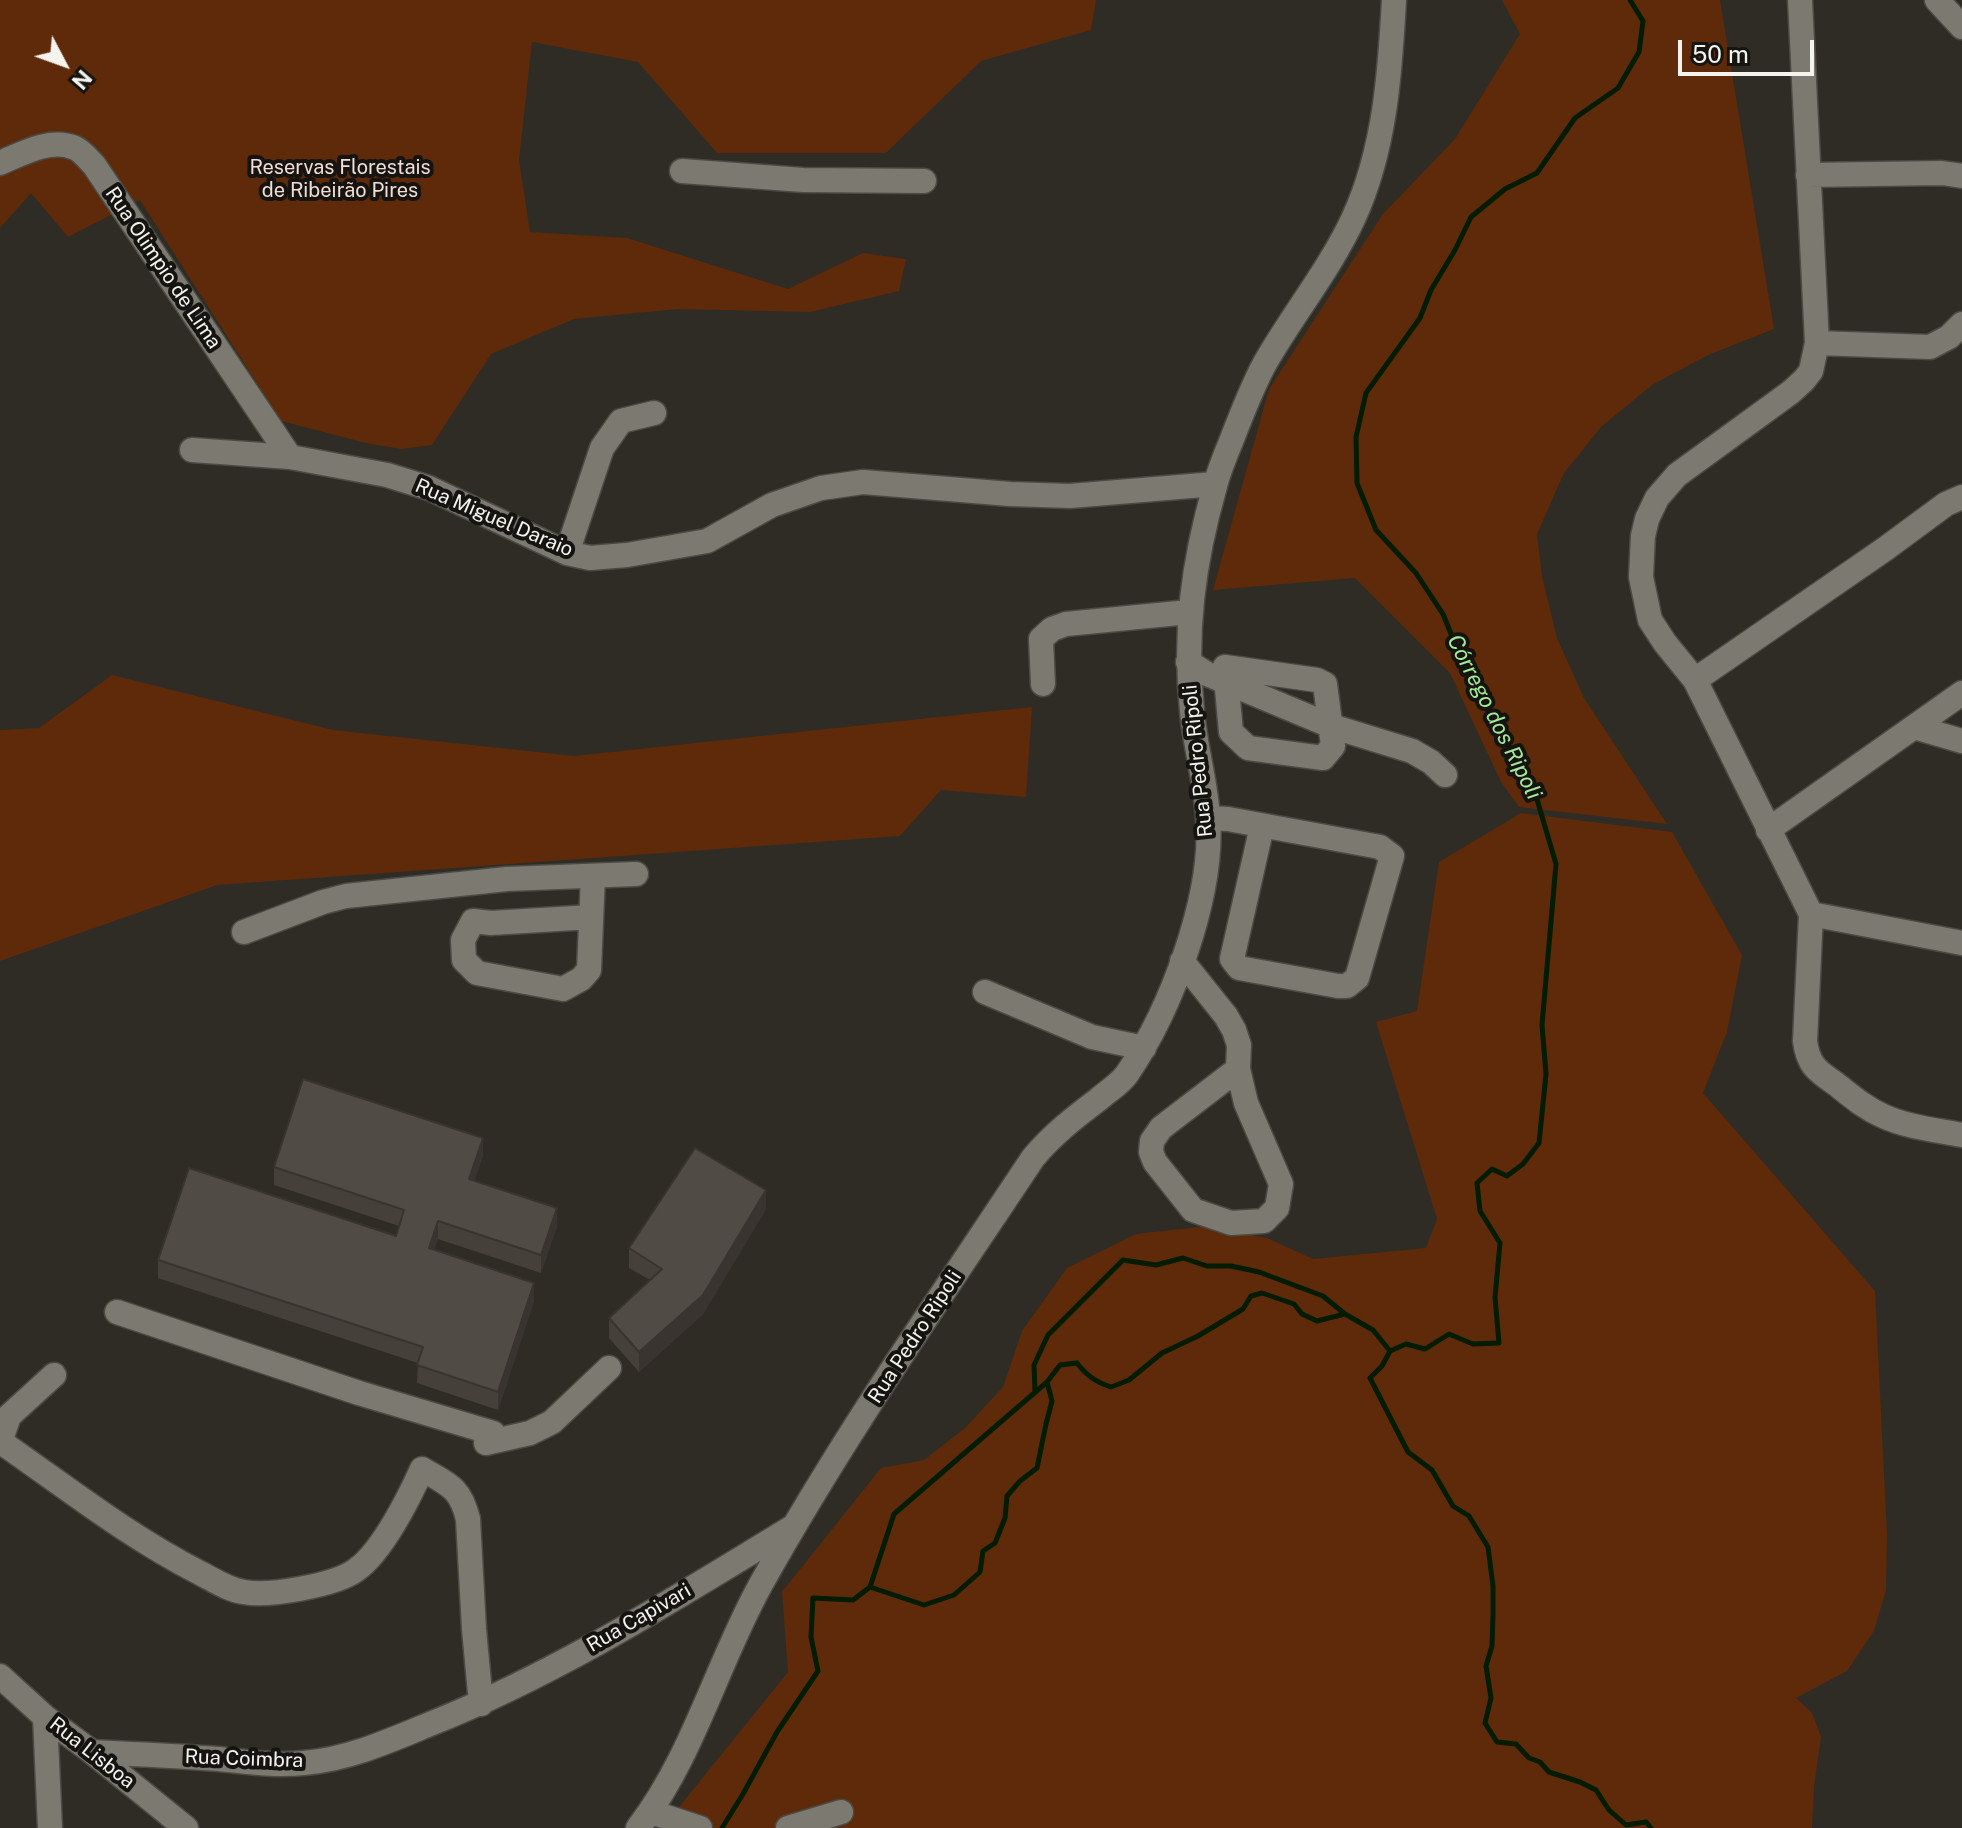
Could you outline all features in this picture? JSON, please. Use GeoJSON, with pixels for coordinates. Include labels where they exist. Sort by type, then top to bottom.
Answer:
{"type":"FeatureCollection","features":[{"type":"Feature","properties":{"kind":"street","name":"Rua Pedro Ripoli"},"geometry":{"type":"LineString","coordinates":[[644,1820],[682,1758],[757,1592],[793,1526],[917,1332],[1033,1158],[1046,1141],[1124,1078],[1144,1048],[1165,1005],[1193,932],[1208,854],[1209,818],[1192,714],[1188,662],[1194,573],[1215,484],[1248,398],[1265,364],[1345,233],[1368,182],[1391,63],[1394,0]]}},
{"type":"Feature","properties":{"kind":"street"},"geometry":{"type":"LineString","coordinates":[[1800,0],[1817,343],[1811,371],[1791,392],[1677,475],[1657,498],[1643,536],[1641,577],[1650,620],[1695,680],[1811,914],[1805,1041],[1811,1064],[1866,1107],[1884,1117],[1962,1135]]}},
{"type":"Feature","properties":{"kind":"street"},"geometry":{"type":"LineString","coordinates":[[1937,0],[1962,27]]}},
{"type":"Feature","properties":{"kind":"street","name":"Rua Olimpio de Lima"},"geometry":{"type":"LineString","coordinates":[[0,163],[35,148],[60,144],[76,148],[94,165],[290,457]]}},
{"type":"Feature","properties":{"kind":"street"},"geometry":{"type":"LineString","coordinates":[[682,171],[803,180],[924,181]]}},
{"type":"Feature","properties":{"kind":"street"},"geometry":{"type":"LineString","coordinates":[[1808,175],[1942,173],[1962,176]]}},
{"type":"Feature","properties":{"kind":"street"},"geometry":{"type":"LineString","coordinates":[[1817,343],[1930,347],[1949,337],[1962,324]]}},
{"type":"Feature","properties":{"kind":"street"},"geometry":{"type":"LineString","coordinates":[[567,553],[602,448],[610,435],[621,421],[654,413]]}},
{"type":"Feature","properties":{"kind":"street","name":"Rua Miguel Daraio"},"geometry":{"type":"LineString","coordinates":[[192,450],[290,457],[387,475],[429,488],[567,553],[590,558],[707,541],[772,505],[821,488],[863,482],[1070,496],[1215,484]]}},
{"type":"Feature","properties":{"kind":"street"},"geometry":{"type":"LineString","coordinates":[[1695,680],[1946,504],[1962,497]]}},
{"type":"Feature","properties":{"kind":"street"},"geometry":{"type":"LineString","coordinates":[[1043,684],[1041,639],[1052,629],[1066,624],[1189,612]]}},
{"type":"Feature","properties":{"kind":"street"},"geometry":{"type":"LineString","coordinates":[[1188,662],[1207,674],[1331,726],[1412,751],[1445,775]]}},
{"type":"Feature","properties":{"kind":"street"},"geometry":{"type":"LineString","coordinates":[[1225,667],[1317,680],[1325,684],[1333,746],[1323,758],[1248,748],[1231,732],[1225,682],[1225,667]]}},
{"type":"Feature","properties":{"kind":"street"},"geometry":{"type":"LineString","coordinates":[[1768,830],[1962,693]]}},
{"type":"Feature","properties":{"kind":"street"},"geometry":{"type":"LineString","coordinates":[[1914,727],[1962,741]]}},
{"type":"Feature","properties":{"kind":"street"},"geometry":{"type":"LineString","coordinates":[[1209,818],[1228,819],[1380,847],[1392,856],[1357,978],[1347,986],[1239,968],[1232,959],[1262,826]]}},
{"type":"Feature","properties":{"kind":"street"},"geometry":{"type":"LineString","coordinates":[[244,932],[346,896],[507,879],[636,874]]}},
{"type":"Feature","properties":{"kind":"street"},"geometry":{"type":"LineString","coordinates":[[591,917],[491,923],[473,921],[463,940],[464,960],[477,973],[563,989],[581,979],[589,970],[593,876]]}},
{"type":"Feature","properties":{"kind":"street"},"geometry":{"type":"LineString","coordinates":[[1811,914],[1962,943]]}},
{"type":"Feature","properties":{"kind":"street"},"geometry":{"type":"LineString","coordinates":[[1182,961],[1219,1007],[1234,1030],[1239,1045],[1238,1069],[1246,1103],[1281,1184],[1277,1208],[1264,1221],[1231,1223],[1193,1210],[1155,1162],[1151,1152],[1152,1141],[1161,1128],[1238,1069]]}},
{"type":"Feature","properties":{"kind":"street"},"geometry":{"type":"LineString","coordinates":[[985,992],[1092,1037],[1144,1048]]}},
{"type":"Feature","properties":{"kind":"street"},"geometry":{"type":"LineString","coordinates":[[117,1312],[490,1438],[530,1433],[552,1422],[609,1368]]}},
{"type":"Feature","properties":{"kind":"street"},"geometry":{"type":"LineString","coordinates":[[54,1375],[4,1413],[0,1442],[163,1553],[242,1592],[261,1594],[325,1583],[358,1569],[372,1555],[406,1504],[422,1469],[458,1492],[468,1519],[481,1704]]}},
{"type":"Feature","properties":{"kind":"street","name":"Rua Capivari"},"geometry":{"type":"LineString","coordinates":[[481,1704],[596,1644],[793,1526]]}},
{"type":"Feature","properties":{"kind":"street","name":"Rua Lisboa"},"geometry":{"type":"LineString","coordinates":[[0,1676],[45,1717],[186,1828]]}},
{"type":"Feature","properties":{"kind":"street","name":"Rua Coimbra"},"geometry":{"type":"LineString","coordinates":[[92,1752],[303,1763],[343,1757],[481,1704]]}},
{"type":"Feature","properties":{"kind":"street"},"geometry":{"type":"LineString","coordinates":[[45,1717],[50,1828]]}},
{"type":"Feature","properties":{"kind":"street"},"geometry":{"type":"LineString","coordinates":[[788,1828],[841,1812]]}},
{"type":"Feature","properties":{"kind":"street"},"geometry":{"type":"LineString","coordinates":[[644,1820],[700,1828]]}},
{"type":"Feature","properties":{"kind":"green space","name":"Reservas Florestais de Ribeirão Pires"},"geometry":{"type":"Polygon","coordinates":[[[0,0],[1096,0],[1091,30],[981,61],[886,153],[717,153],[638,62],[532,42],[519,160],[530,232],[627,238],[788,289],[863,253],[906,259],[899,291],[810,312],[678,309],[574,319],[491,354],[432,445],[401,449],[281,421],[140,200],[68,237],[31,193],[0,228],[0,0]]]}},
{"type":"Feature","properties":{"kind":"green space"},"geometry":{"type":"Polygon","coordinates":[[[1502,0],[1720,0],[1774,329],[1708,355],[1652,385],[1601,427],[1564,473],[1537,534],[1542,576],[1557,638],[1584,698],[1667,824],[1519,807],[1501,782],[1450,673],[1355,578],[1213,590],[1269,389],[1383,214],[1455,139],[1520,34],[1502,0]]]}},
{"type":"Feature","properties":{"kind":"green space"},"geometry":{"type":"Polygon","coordinates":[[[112,675],[333,730],[574,756],[1032,707],[1026,797],[941,790],[900,836],[217,885],[0,961],[0,730],[39,728],[112,675]]]}},
{"type":"Feature","properties":{"kind":"green space"},"geometry":{"type":"Polygon","coordinates":[[[1521,813],[1672,832],[1742,955],[1727,1032],[1703,1093],[1875,1291],[1887,1535],[1886,1590],[1874,1631],[1847,1671],[1796,1698],[1812,1713],[1821,1737],[1812,1828],[662,1828],[788,1672],[782,1592],[881,1468],[924,1460],[965,1428],[1003,1387],[1022,1331],[1067,1268],[1136,1234],[1208,1226],[1267,1238],[1313,1259],[1426,1248],[1437,1219],[1376,1022],[1417,1011],[1439,862],[1521,813]]]}},
{"type":"Feature","properties":{"kind":"building"},"geometry":{"type":"Polygon","coordinates":[[[303,1079],[483,1138],[469,1179],[557,1208],[541,1255],[438,1221],[429,1248],[534,1283],[498,1392],[417,1365],[423,1347],[158,1260],[189,1168],[396,1236],[404,1210],[274,1167],[303,1079]]]}},
{"type":"Feature","properties":{"kind":"building"},"geometry":{"type":"Polygon","coordinates":[[[695,1148],[766,1190],[703,1295],[639,1352],[609,1318],[662,1269],[629,1248],[695,1148]]]}},
{"type":"Feature","properties":{"kind":"waterway","name":"Córrego dos Ripoli"},"geometry":{"type":"LineString","coordinates":[[722,1828],[777,1732],[818,1671],[811,1637],[813,1598],[853,1600],[870,1587],[894,1514],[1047,1382],[1060,1365],[1077,1363],[1092,1378],[1111,1387],[1129,1380],[1162,1353],[1198,1336],[1243,1309],[1251,1296],[1262,1293],[1294,1304],[1302,1314],[1317,1321],[1345,1314],[1373,1330],[1390,1351],[1406,1344],[1425,1349],[1449,1334],[1473,1344],[1499,1343],[1495,1297],[1500,1243],[1480,1211],[1477,1183],[1492,1169],[1507,1176],[1523,1164],[1539,1143],[1546,1074],[1542,1025],[1556,864],[1536,796],[1460,656],[1443,614],[1416,573],[1376,530],[1357,483],[1356,437],[1366,393],[1420,318],[1431,290],[1471,217],[1505,189],[1537,173],[1575,118],[1618,88],[1639,52],[1643,21],[1630,0]]}},
{"type":"Feature","properties":{"kind":"waterway","name":"Córrego dos Ripoli"},"geometry":{"type":"LineString","coordinates":[[1035,1391],[1034,1365],[1048,1335],[1123,1260],[1156,1265],[1183,1258],[1207,1266],[1231,1266],[1259,1272],[1323,1296],[1345,1314]]}},
{"type":"Feature","properties":{"kind":"waterway"},"geometry":{"type":"LineString","coordinates":[[1390,1351],[1382,1366],[1370,1378],[1408,1452],[1432,1470],[1453,1506],[1469,1516],[1488,1547],[1493,1615],[1492,1646],[1486,1666],[1491,1698],[1485,1723],[1497,1742],[1516,1744],[1549,1772],[1596,1790],[1609,1810],[1626,1825],[1646,1822],[1651,1828]]}},
{"type":"Feature","properties":{"kind":"waterway","name":"Córrego dos Ripoli"},"geometry":{"type":"LineString","coordinates":[[870,1587],[924,1605],[954,1595],[980,1572],[983,1551],[995,1543],[1005,1518],[1007,1496],[1037,1468],[1052,1401],[1047,1382]]}}]}
